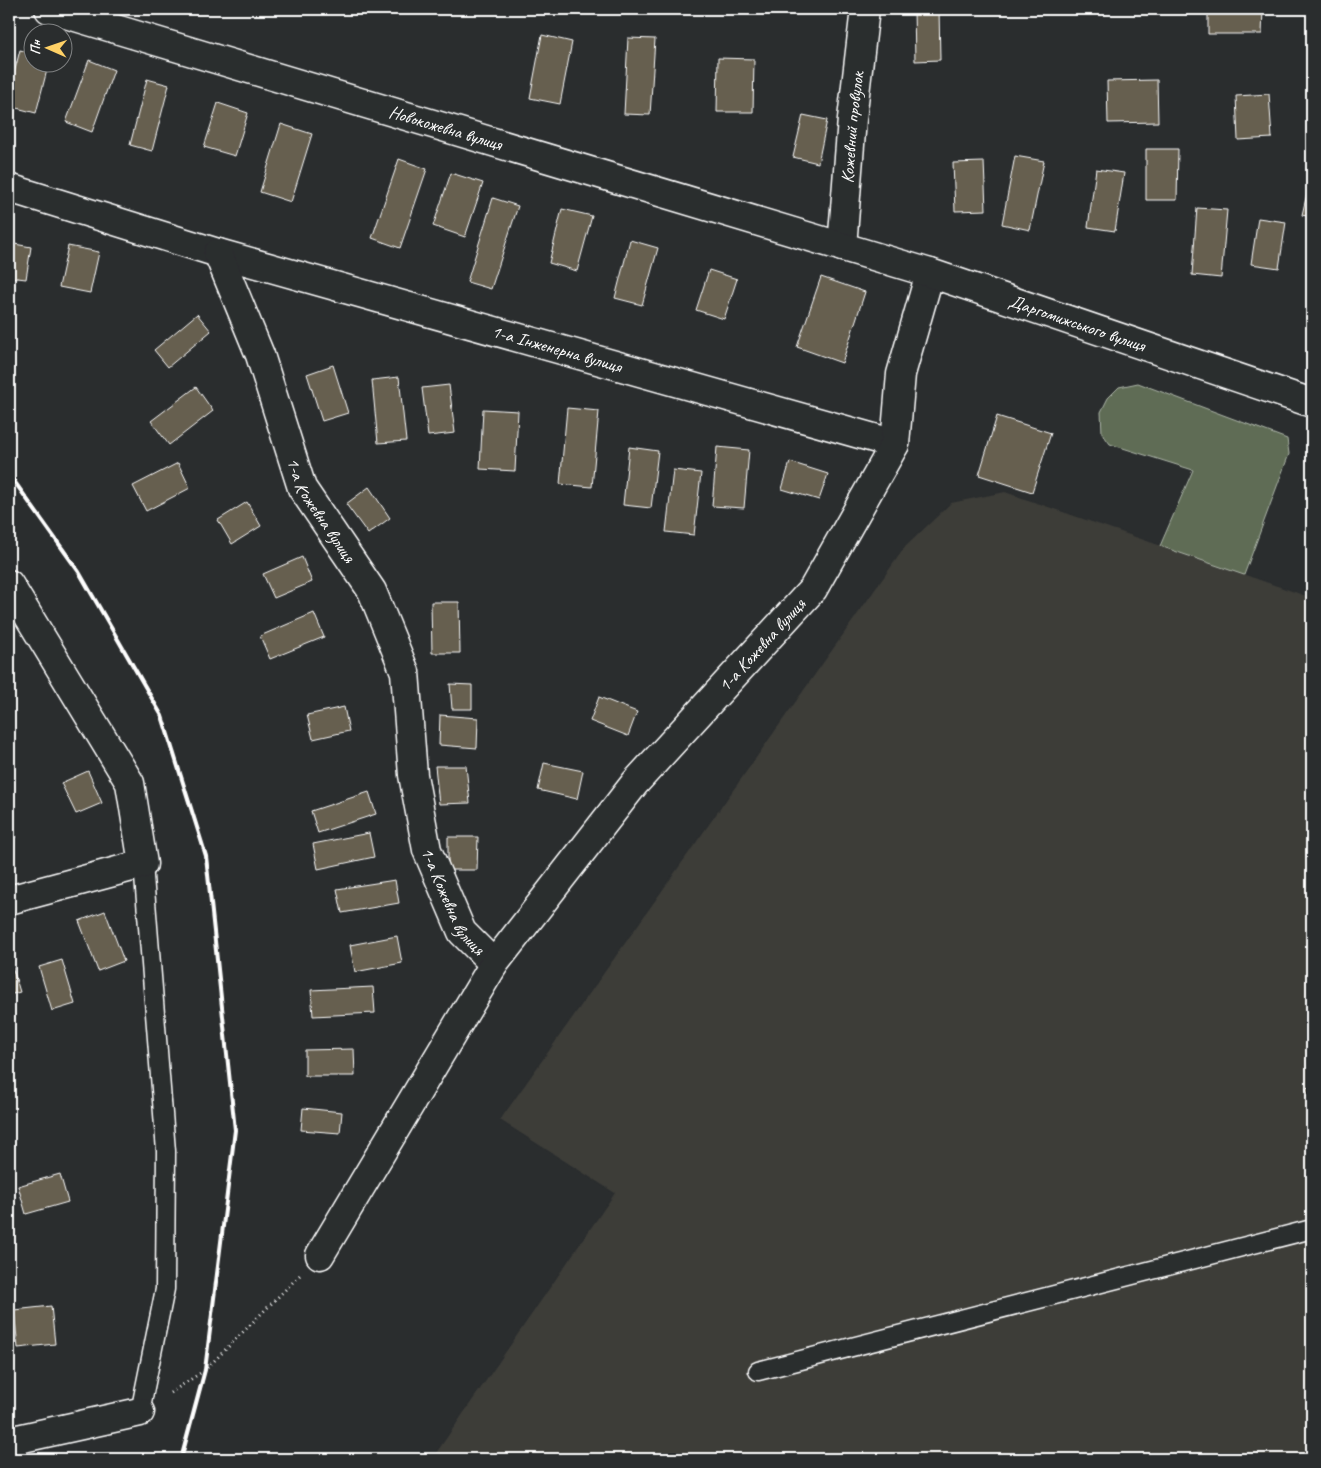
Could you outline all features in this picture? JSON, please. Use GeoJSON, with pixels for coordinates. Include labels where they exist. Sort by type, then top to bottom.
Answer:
{"type":"FeatureCollection","features":[{"type":"Feature","properties":{"kind":"street","name":"Новокожевна вулиця"},"geometry":{"type":"LineString","coordinates":[[49,9],[842,247]]}},
{"type":"Feature","properties":{"kind":"street","name":"Кожевний провулок"},"geometry":{"type":"LineString","coordinates":[[842,247],[852,119],[865,9]]}},
{"type":"Feature","properties":{"kind":"street"},"geometry":{"type":"LineString","coordinates":[[9,188],[218,253]]}},
{"type":"Feature","properties":{"kind":"street","name":"Даргомижського вулиця"},"geometry":{"type":"LineString","coordinates":[[842,247],[930,273],[1312,403]]}},
{"type":"Feature","properties":{"kind":"street","name":"1-а Інженерна вулиця"},"geometry":{"type":"LineString","coordinates":[[218,253],[895,444]]}},
{"type":"Feature","properties":{"kind":"street","name":"1-а Кожевна вулиця"},"geometry":{"type":"LineString","coordinates":[[218,253],[260,355],[302,488],[372,591],[405,672],[413,775],[427,850],[462,932],[494,964]]}},
{"type":"Feature","properties":{"kind":"street","name":"1-а Кожевна вулиця"},"geometry":{"type":"LineString","coordinates":[[320,1255],[494,964],[635,783],[813,589],[895,444],[901,374],[930,273]]}},
{"type":"Feature","properties":{"kind":"street"},"geometry":{"type":"LineString","coordinates":[[9,584],[130,783],[143,864],[9,900]]}},
{"type":"Feature","properties":{"kind":"street"},"geometry":{"type":"LineString","coordinates":[[9,1441],[140,1412]]}},
{"type":"Feature","properties":{"kind":"lane"},"geometry":{"type":"LineString","coordinates":[[140,1412],[164,1289],[166,1151],[143,864]]}},
{"type":"Feature","properties":{"kind":"lane"},"geometry":{"type":"LineString","coordinates":[[758,1371],[1312,1229]]}},
{"type":"Feature","properties":{"kind":"path"},"geometry":{"type":"LineString","coordinates":[[140,1412],[205,1370],[320,1255]]}},
{"type":"Feature","properties":{"kind":"shaded area"},"geometry":{"type":"Polygon","coordinates":[[[1005,492],[1312,598],[1312,1455],[1295,1459],[432,1459],[615,1193],[500,1120],[905,547],[951,503],[1005,492]]]}},
{"type":"Feature","properties":{"kind":"green space"},"geometry":{"type":"Polygon","coordinates":[[[1138,383],[1287,439],[1289,454],[1244,575],[1160,546],[1193,470],[1110,444],[1102,433],[1101,412],[1108,398],[1119,387],[1138,383]]]}},
{"type":"Feature","properties":{"kind":"building"},"geometry":{"type":"Polygon","coordinates":[[[914,9],[939,9],[940,60],[915,61],[914,9]]]}},
{"type":"Feature","properties":{"kind":"building"},"geometry":{"type":"Polygon","coordinates":[[[1208,9],[1263,9],[1262,34],[1208,34],[1208,9]]]}},
{"type":"Feature","properties":{"kind":"building"},"geometry":{"type":"Polygon","coordinates":[[[542,35],[572,42],[560,104],[530,98],[542,35]]]}},
{"type":"Feature","properties":{"kind":"building"},"geometry":{"type":"Polygon","coordinates":[[[628,38],[655,39],[650,115],[624,114],[628,38]]]}},
{"type":"Feature","properties":{"kind":"building"},"geometry":{"type":"Polygon","coordinates":[[[20,50],[22,50],[22,72],[46,72],[36,113],[9,106],[9,93],[20,50]]]}},
{"type":"Feature","properties":{"kind":"building"},"geometry":{"type":"Polygon","coordinates":[[[718,58],[754,59],[753,112],[717,112],[718,58]]]}},
{"type":"Feature","properties":{"kind":"building"},"geometry":{"type":"Polygon","coordinates":[[[89,60],[114,70],[92,132],[66,122],[89,60]]]}},
{"type":"Feature","properties":{"kind":"building"},"geometry":{"type":"Polygon","coordinates":[[[147,79],[169,85],[152,151],[130,145],[147,79]]]}},
{"type":"Feature","properties":{"kind":"building"},"geometry":{"type":"Polygon","coordinates":[[[1157,80],[1158,122],[1108,123],[1107,81],[1157,80]]]}},
{"type":"Feature","properties":{"kind":"building"},"geometry":{"type":"Polygon","coordinates":[[[1269,94],[1272,138],[1238,140],[1236,96],[1269,94]]]}},
{"type":"Feature","properties":{"kind":"building"},"geometry":{"type":"Polygon","coordinates":[[[218,103],[248,113],[235,156],[204,147],[218,103]]]}},
{"type":"Feature","properties":{"kind":"building"},"geometry":{"type":"Polygon","coordinates":[[[803,115],[827,120],[818,163],[793,157],[803,115]]]}},
{"type":"Feature","properties":{"kind":"building"},"geometry":{"type":"Polygon","coordinates":[[[281,124],[312,134],[291,202],[260,192],[281,124]]]}},
{"type":"Feature","properties":{"kind":"building"},"geometry":{"type":"Polygon","coordinates":[[[1146,149],[1178,149],[1177,200],[1146,200],[1146,149]]]}},
{"type":"Feature","properties":{"kind":"building"},"geometry":{"type":"Polygon","coordinates":[[[1015,156],[1044,161],[1030,230],[1002,224],[1015,156]]]}},
{"type":"Feature","properties":{"kind":"building"},"geometry":{"type":"Polygon","coordinates":[[[399,159],[427,169],[400,248],[372,238],[399,159]]]}},
{"type":"Feature","properties":{"kind":"building"},"geometry":{"type":"Polygon","coordinates":[[[984,162],[986,210],[955,211],[953,163],[984,162]]]}},
{"type":"Feature","properties":{"kind":"building"},"geometry":{"type":"Polygon","coordinates":[[[1096,169],[1124,173],[1115,231],[1088,227],[1096,169]]]}},
{"type":"Feature","properties":{"kind":"building"},"geometry":{"type":"Polygon","coordinates":[[[1312,172],[1312,217],[1302,215],[1312,172]]]}},
{"type":"Feature","properties":{"kind":"building"},"geometry":{"type":"Polygon","coordinates":[[[451,173],[483,183],[465,237],[433,226],[451,173]]]}},
{"type":"Feature","properties":{"kind":"building"},"geometry":{"type":"Polygon","coordinates":[[[493,198],[518,206],[491,289],[467,282],[493,198]]]}},
{"type":"Feature","properties":{"kind":"building"},"geometry":{"type":"Polygon","coordinates":[[[1197,208],[1227,210],[1221,278],[1192,275],[1197,208]]]}},
{"type":"Feature","properties":{"kind":"building"},"geometry":{"type":"Polygon","coordinates":[[[562,209],[592,216],[577,271],[549,263],[562,209]]]}},
{"type":"Feature","properties":{"kind":"building"},"geometry":{"type":"Polygon","coordinates":[[[1258,218],[1286,222],[1279,268],[1251,264],[1258,218]]]}},
{"type":"Feature","properties":{"kind":"building"},"geometry":{"type":"Polygon","coordinates":[[[630,240],[658,248],[642,305],[615,298],[630,240]]]}},
{"type":"Feature","properties":{"kind":"building"},"geometry":{"type":"Polygon","coordinates":[[[9,243],[31,247],[26,279],[9,277],[9,243]]]}},
{"type":"Feature","properties":{"kind":"building"},"geometry":{"type":"Polygon","coordinates":[[[68,246],[99,252],[90,293],[59,287],[68,246]]]}},
{"type":"Feature","properties":{"kind":"building"},"geometry":{"type":"Polygon","coordinates":[[[709,270],[737,279],[724,319],[696,310],[709,270]]]}},
{"type":"Feature","properties":{"kind":"building"},"geometry":{"type":"Polygon","coordinates":[[[821,277],[865,292],[842,363],[797,347],[821,277]]]}},
{"type":"Feature","properties":{"kind":"building"},"geometry":{"type":"Polygon","coordinates":[[[197,314],[211,331],[168,367],[154,350],[197,314]]]}},
{"type":"Feature","properties":{"kind":"building"},"geometry":{"type":"Polygon","coordinates":[[[333,365],[348,413],[322,421],[307,374],[333,365]]]}},
{"type":"Feature","properties":{"kind":"building"},"geometry":{"type":"Polygon","coordinates":[[[399,377],[406,441],[378,443],[372,380],[399,377]]]}},
{"type":"Feature","properties":{"kind":"building"},"geometry":{"type":"Polygon","coordinates":[[[449,385],[455,433],[428,436],[422,388],[449,385]]]}},
{"type":"Feature","properties":{"kind":"building"},"geometry":{"type":"Polygon","coordinates":[[[196,387],[213,411],[169,445],[151,421],[196,387]]]}},
{"type":"Feature","properties":{"kind":"building"},"geometry":{"type":"Polygon","coordinates":[[[567,408],[599,411],[592,487],[560,484],[567,408]]]}},
{"type":"Feature","properties":{"kind":"building"},"geometry":{"type":"Polygon","coordinates":[[[483,409],[518,411],[515,471],[480,469],[483,409]]]}},
{"type":"Feature","properties":{"kind":"building"},"geometry":{"type":"Polygon","coordinates":[[[997,416],[1051,433],[1032,492],[979,475],[997,416]]]}},
{"type":"Feature","properties":{"kind":"building"},"geometry":{"type":"Polygon","coordinates":[[[629,447],[658,451],[651,508],[623,505],[629,447]]]}},
{"type":"Feature","properties":{"kind":"building"},"geometry":{"type":"Polygon","coordinates":[[[717,447],[749,450],[744,508],[712,506],[717,447]]]}},
{"type":"Feature","properties":{"kind":"building"},"geometry":{"type":"Polygon","coordinates":[[[790,462],[828,474],[819,500],[782,489],[790,462]]]}},
{"type":"Feature","properties":{"kind":"building"},"geometry":{"type":"Polygon","coordinates":[[[178,463],[190,488],[146,511],[133,486],[178,463]]]}},
{"type":"Feature","properties":{"kind":"building"},"geometry":{"type":"Polygon","coordinates":[[[673,470],[701,473],[694,535],[666,532],[673,470]]]}},
{"type":"Feature","properties":{"kind":"building"},"geometry":{"type":"Polygon","coordinates":[[[369,487],[390,518],[368,534],[346,504],[369,487]]]}},
{"type":"Feature","properties":{"kind":"building"},"geometry":{"type":"Polygon","coordinates":[[[247,502],[261,526],[232,544],[218,520],[247,502]]]}},
{"type":"Feature","properties":{"kind":"building"},"geometry":{"type":"Polygon","coordinates":[[[302,557],[312,582],[274,598],[263,574],[302,557]]]}},
{"type":"Feature","properties":{"kind":"building"},"geometry":{"type":"Polygon","coordinates":[[[431,602],[459,602],[460,653],[432,653],[431,602]]]}},
{"type":"Feature","properties":{"kind":"building"},"geometry":{"type":"Polygon","coordinates":[[[314,613],[324,637],[270,659],[260,636],[314,613]]]}},
{"type":"Feature","properties":{"kind":"building"},"geometry":{"type":"Polygon","coordinates":[[[450,684],[472,685],[472,709],[452,709],[450,684]]]}},
{"type":"Feature","properties":{"kind":"building"},"geometry":{"type":"Polygon","coordinates":[[[599,697],[637,712],[628,736],[590,721],[599,697]]]}},
{"type":"Feature","properties":{"kind":"building"},"geometry":{"type":"Polygon","coordinates":[[[344,707],[349,731],[313,739],[307,715],[344,707]]]}},
{"type":"Feature","properties":{"kind":"building"},"geometry":{"type":"Polygon","coordinates":[[[440,715],[478,718],[477,748],[439,745],[440,715]]]}},
{"type":"Feature","properties":{"kind":"building"},"geometry":{"type":"Polygon","coordinates":[[[544,763],[583,771],[577,799],[538,790],[544,763]]]}},
{"type":"Feature","properties":{"kind":"building"},"geometry":{"type":"Polygon","coordinates":[[[435,766],[466,766],[470,803],[439,804],[435,766]]]}},
{"type":"Feature","properties":{"kind":"building"},"geometry":{"type":"Polygon","coordinates":[[[88,771],[102,803],[76,814],[61,783],[88,771]]]}},
{"type":"Feature","properties":{"kind":"building"},"geometry":{"type":"Polygon","coordinates":[[[369,792],[376,814],[318,833],[311,811],[369,792]]]}},
{"type":"Feature","properties":{"kind":"building"},"geometry":{"type":"Polygon","coordinates":[[[9,822],[16,837],[9,841],[9,822]]]}},
{"type":"Feature","properties":{"kind":"building"},"geometry":{"type":"Polygon","coordinates":[[[369,833],[374,857],[318,869],[313,844],[369,833]]]}},
{"type":"Feature","properties":{"kind":"building"},"geometry":{"type":"Polygon","coordinates":[[[448,837],[478,837],[477,870],[448,870],[448,837]]]}},
{"type":"Feature","properties":{"kind":"building"},"geometry":{"type":"Polygon","coordinates":[[[395,880],[399,903],[342,913],[337,889],[395,880]]]}},
{"type":"Feature","properties":{"kind":"building"},"geometry":{"type":"Polygon","coordinates":[[[105,911],[124,961],[98,971],[79,921],[105,911]]]}},
{"type":"Feature","properties":{"kind":"building"},"geometry":{"type":"Polygon","coordinates":[[[397,936],[402,963],[355,972],[350,945],[397,936]]]}},
{"type":"Feature","properties":{"kind":"building"},"geometry":{"type":"Polygon","coordinates":[[[9,956],[20,992],[9,995],[9,956]]]}},
{"type":"Feature","properties":{"kind":"building"},"geometry":{"type":"Polygon","coordinates":[[[62,960],[75,1004],[52,1011],[39,967],[62,960]]]}},
{"type":"Feature","properties":{"kind":"building"},"geometry":{"type":"Polygon","coordinates":[[[373,987],[375,1013],[313,1016],[311,990],[373,987]]]}},
{"type":"Feature","properties":{"kind":"building"},"geometry":{"type":"Polygon","coordinates":[[[354,1049],[355,1076],[305,1076],[305,1050],[354,1049]]]}},
{"type":"Feature","properties":{"kind":"building"},"geometry":{"type":"Polygon","coordinates":[[[1312,1086],[1312,1112],[1306,1088],[1312,1086]]]}},
{"type":"Feature","properties":{"kind":"building"},"geometry":{"type":"Polygon","coordinates":[[[303,1108],[342,1112],[340,1133],[301,1130],[303,1108]]]}},
{"type":"Feature","properties":{"kind":"building"},"geometry":{"type":"Polygon","coordinates":[[[60,1174],[68,1202],[26,1214],[18,1186],[60,1174]]]}},
{"type":"Feature","properties":{"kind":"building"},"geometry":{"type":"Polygon","coordinates":[[[51,1306],[55,1344],[18,1348],[14,1310],[51,1306]]]}},
{"type":"Feature","properties":{"kind":"railway"},"geometry":{"type":"LineString","coordinates":[[9,474],[79,572],[162,716],[206,856],[235,1130],[205,1370],[181,1459]]}}]}
